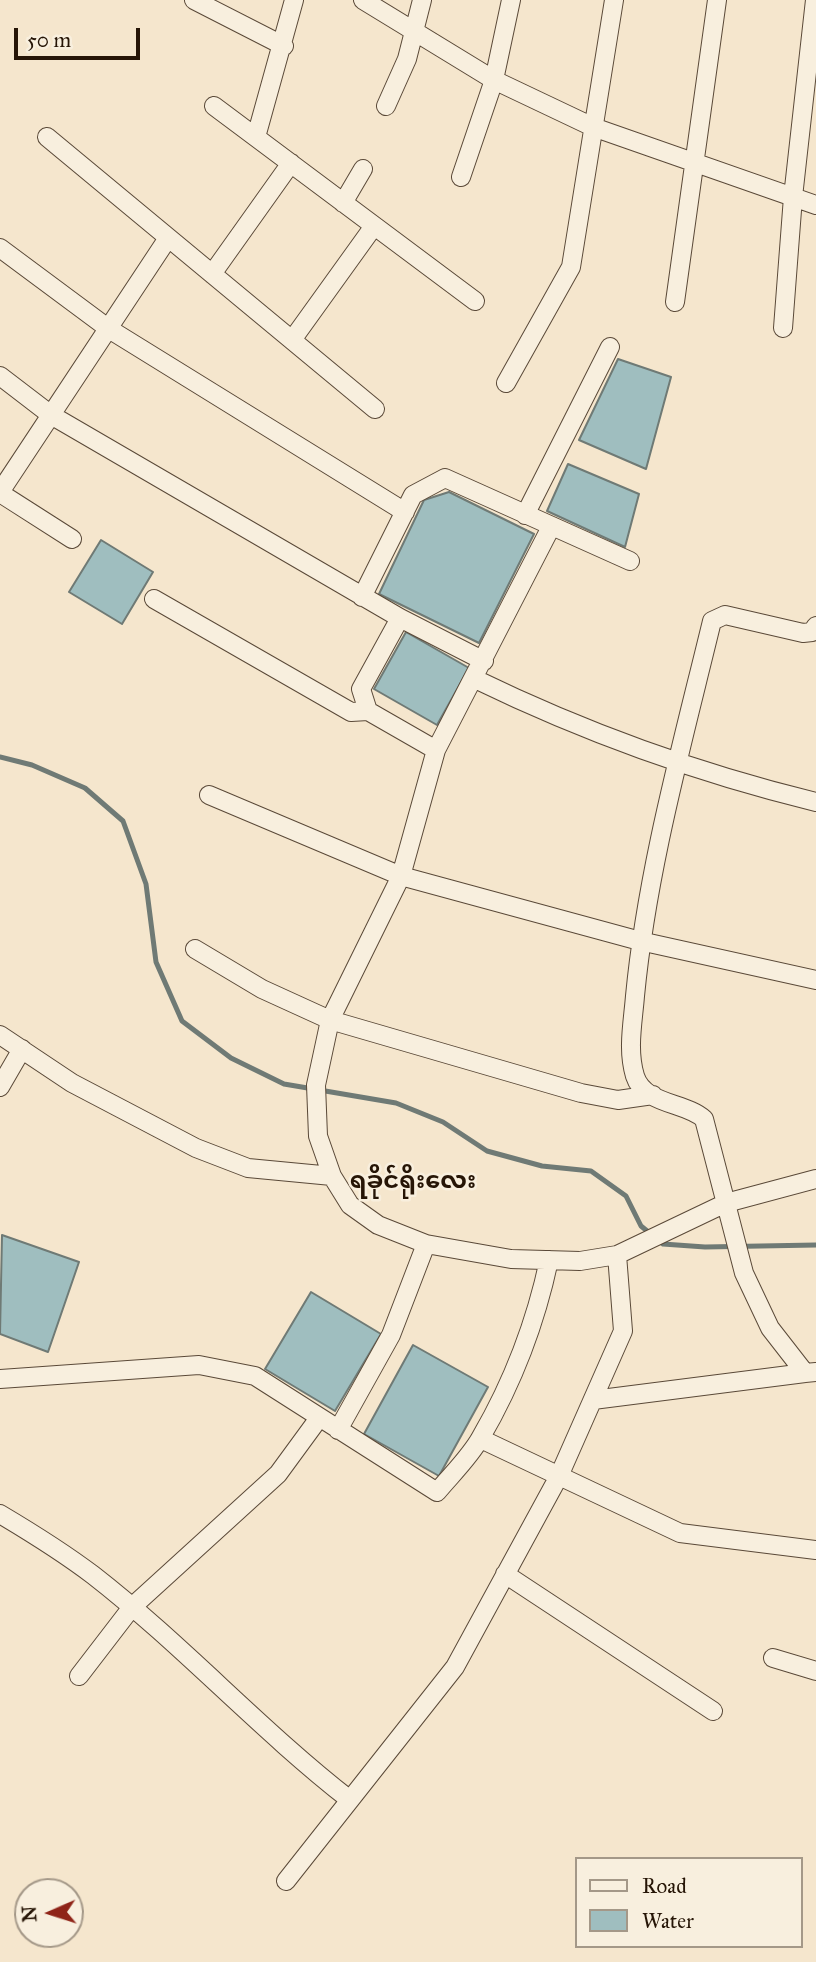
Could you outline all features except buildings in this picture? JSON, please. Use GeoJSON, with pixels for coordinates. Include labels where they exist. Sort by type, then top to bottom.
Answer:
{"type":"FeatureCollection","features":[{"type":"Feature","properties":{"kind":"street"},"geometry":{"type":"LineString","coordinates":[[194,0],[284,46]]}},
{"type":"Feature","properties":{"kind":"street"},"geometry":{"type":"LineString","coordinates":[[256,137],[284,46],[294,0]]}},
{"type":"Feature","properties":{"kind":"street"},"geometry":{"type":"LineString","coordinates":[[363,0],[494,80],[593,127],[816,205]]}},
{"type":"Feature","properties":{"kind":"street"},"geometry":{"type":"LineString","coordinates":[[386,106],[415,32],[422,0]]}},
{"type":"Feature","properties":{"kind":"street"},"geometry":{"type":"LineString","coordinates":[[461,177],[494,80],[511,0]]}},
{"type":"Feature","properties":{"kind":"street"},"geometry":{"type":"LineString","coordinates":[[506,383],[570,267],[614,0]]}},
{"type":"Feature","properties":{"kind":"street"},"geometry":{"type":"LineString","coordinates":[[675,302],[717,0]]}},
{"type":"Feature","properties":{"kind":"street"},"geometry":{"type":"LineString","coordinates":[[783,328],[793,197],[815,0]]}},
{"type":"Feature","properties":{"kind":"street"},"geometry":{"type":"LineString","coordinates":[[214,106],[475,301]]}},
{"type":"Feature","properties":{"kind":"street"},"geometry":{"type":"LineString","coordinates":[[47,137],[375,409]]}},
{"type":"Feature","properties":{"kind":"street"},"geometry":{"type":"LineString","coordinates":[[212,274],[291,163]]}},
{"type":"Feature","properties":{"kind":"street"},"geometry":{"type":"LineString","coordinates":[[344,203],[363,169]]}},
{"type":"Feature","properties":{"kind":"street"},"geometry":{"type":"LineString","coordinates":[[292,340],[374,226]]}},
{"type":"Feature","properties":{"kind":"street"},"geometry":{"type":"LineString","coordinates":[[72,539],[0,492],[168,238]]}},
{"type":"Feature","properties":{"kind":"street"},"geometry":{"type":"LineString","coordinates":[[0,248],[109,328],[405,512]]}},
{"type":"Feature","properties":{"kind":"street"},"geometry":{"type":"LineString","coordinates":[[526,515],[610,348]]}},
{"type":"Feature","properties":{"kind":"street"},"geometry":{"type":"LineString","coordinates":[[0,376],[51,415],[362,597],[484,661]]}},
{"type":"Feature","properties":{"kind":"street"},"geometry":{"type":"LineString","coordinates":[[362,597],[413,495],[445,478],[630,561]]}},
{"type":"Feature","properties":{"kind":"street"},"geometry":{"type":"LineString","coordinates":[[551,527],[475,679],[436,750],[401,876],[330,1020],[316,1085],[318,1136],[332,1177],[350,1205],[379,1225],[426,1244],[511,1259],[580,1261],[617,1255],[726,1203],[816,1179]]}},
{"type":"Feature","properties":{"kind":"street"},"geometry":{"type":"LineString","coordinates":[[154,599],[351,712],[368,711],[436,750]]}},
{"type":"Feature","properties":{"kind":"street"},"geometry":{"type":"LineString","coordinates":[[811,1373],[770,1328],[744,1273],[704,1119],[695,1110],[672,1105],[653,1096],[635,1078],[631,1044],[640,941],[712,621],[725,615],[803,633],[815,630]]}},
{"type":"Feature","properties":{"kind":"street"},"geometry":{"type":"LineString","coordinates":[[368,711],[361,689],[400,618]]}},
{"type":"Feature","properties":{"kind":"street"},"geometry":{"type":"LineString","coordinates":[[475,679],[529,706],[678,764],[816,802]]}},
{"type":"Feature","properties":{"kind":"street"},"geometry":{"type":"LineString","coordinates":[[209,795],[285,830],[401,876],[640,941],[816,980]]}},
{"type":"Feature","properties":{"kind":"street"},"geometry":{"type":"LineString","coordinates":[[195,949],[262,989],[330,1020],[581,1093],[618,1100],[653,1096]]}},
{"type":"Feature","properties":{"kind":"street"},"geometry":{"type":"LineString","coordinates":[[0,1035],[72,1083],[195,1148],[248,1168],[332,1177]]}},
{"type":"Feature","properties":{"kind":"street"},"geometry":{"type":"LineString","coordinates":[[0,1087],[22,1049]]}},
{"type":"Feature","properties":{"kind":"street"},"geometry":{"type":"LineString","coordinates":[[338,1430],[391,1335],[426,1244]]}},
{"type":"Feature","properties":{"kind":"street"},"geometry":{"type":"LineString","coordinates":[[286,1881],[455,1667],[559,1476],[623,1331],[617,1255]]}},
{"type":"Feature","properties":{"kind":"street"},"geometry":{"type":"LineString","coordinates":[[0,1379],[199,1365],[255,1376],[437,1492],[481,1439],[520,1356],[541,1298],[549,1260]]}},
{"type":"Feature","properties":{"kind":"street"},"geometry":{"type":"LineString","coordinates":[[593,1400],[811,1373]]}},
{"type":"Feature","properties":{"kind":"street"},"geometry":{"type":"LineString","coordinates":[[79,1676],[132,1607],[278,1474],[319,1418]]}},
{"type":"Feature","properties":{"kind":"street"},"geometry":{"type":"LineString","coordinates":[[481,1439],[680,1533],[816,1550]]}},
{"type":"Feature","properties":{"kind":"street"},"geometry":{"type":"LineString","coordinates":[[0,1514],[92,1574],[292,1752],[350,1800]]}},
{"type":"Feature","properties":{"kind":"street"},"geometry":{"type":"LineString","coordinates":[[505,1574],[713,1712]]}},
{"type":"Feature","properties":{"kind":"street"},"geometry":{"type":"LineString","coordinates":[[773,1658],[816,1671]]}},
{"type":"Feature","properties":{"kind":"water"},"geometry":{"type":"Polygon","coordinates":[[[618,359],[671,377],[646,469],[579,440],[618,359]]]}},
{"type":"Feature","properties":{"kind":"water"},"geometry":{"type":"Polygon","coordinates":[[[568,464],[639,494],[625,547],[547,511],[568,464]]]}},
{"type":"Feature","properties":{"kind":"water"},"geometry":{"type":"Polygon","coordinates":[[[449,492],[534,534],[479,643],[379,594],[424,500],[449,492]]]}},
{"type":"Feature","properties":{"kind":"water"},"geometry":{"type":"Polygon","coordinates":[[[101,540],[153,572],[122,624],[69,592],[101,540]]]}},
{"type":"Feature","properties":{"kind":"water"},"geometry":{"type":"Polygon","coordinates":[[[406,632],[469,668],[437,725],[374,689],[406,632]]]}},
{"type":"Feature","properties":{"kind":"water"},"geometry":{"type":"Polygon","coordinates":[[[2,1235],[79,1262],[48,1352],[0,1334],[2,1235]]]}},
{"type":"Feature","properties":{"kind":"water"},"geometry":{"type":"Polygon","coordinates":[[[311,1292],[381,1334],[335,1411],[265,1369],[311,1292]]]}},
{"type":"Feature","properties":{"kind":"water"},"geometry":{"type":"Polygon","coordinates":[[[413,1345],[488,1387],[439,1476],[364,1434],[413,1345]]]}},
{"type":"Feature","properties":{"kind":"waterway"},"geometry":{"type":"LineString","coordinates":[[0,757],[32,765],[85,788],[123,821],[146,884],[156,962],[182,1021],[231,1058],[284,1084],[396,1103],[443,1122],[487,1151],[542,1166],[591,1171],[626,1196],[641,1226],[663,1244],[705,1247],[816,1245]]}},
{"type":"Feature","properties":{"kind":"district","name":"ရခိုင်ရိုးလေး"},"geometry":{"type":"Point","coordinates":[413,1182]}}]}
